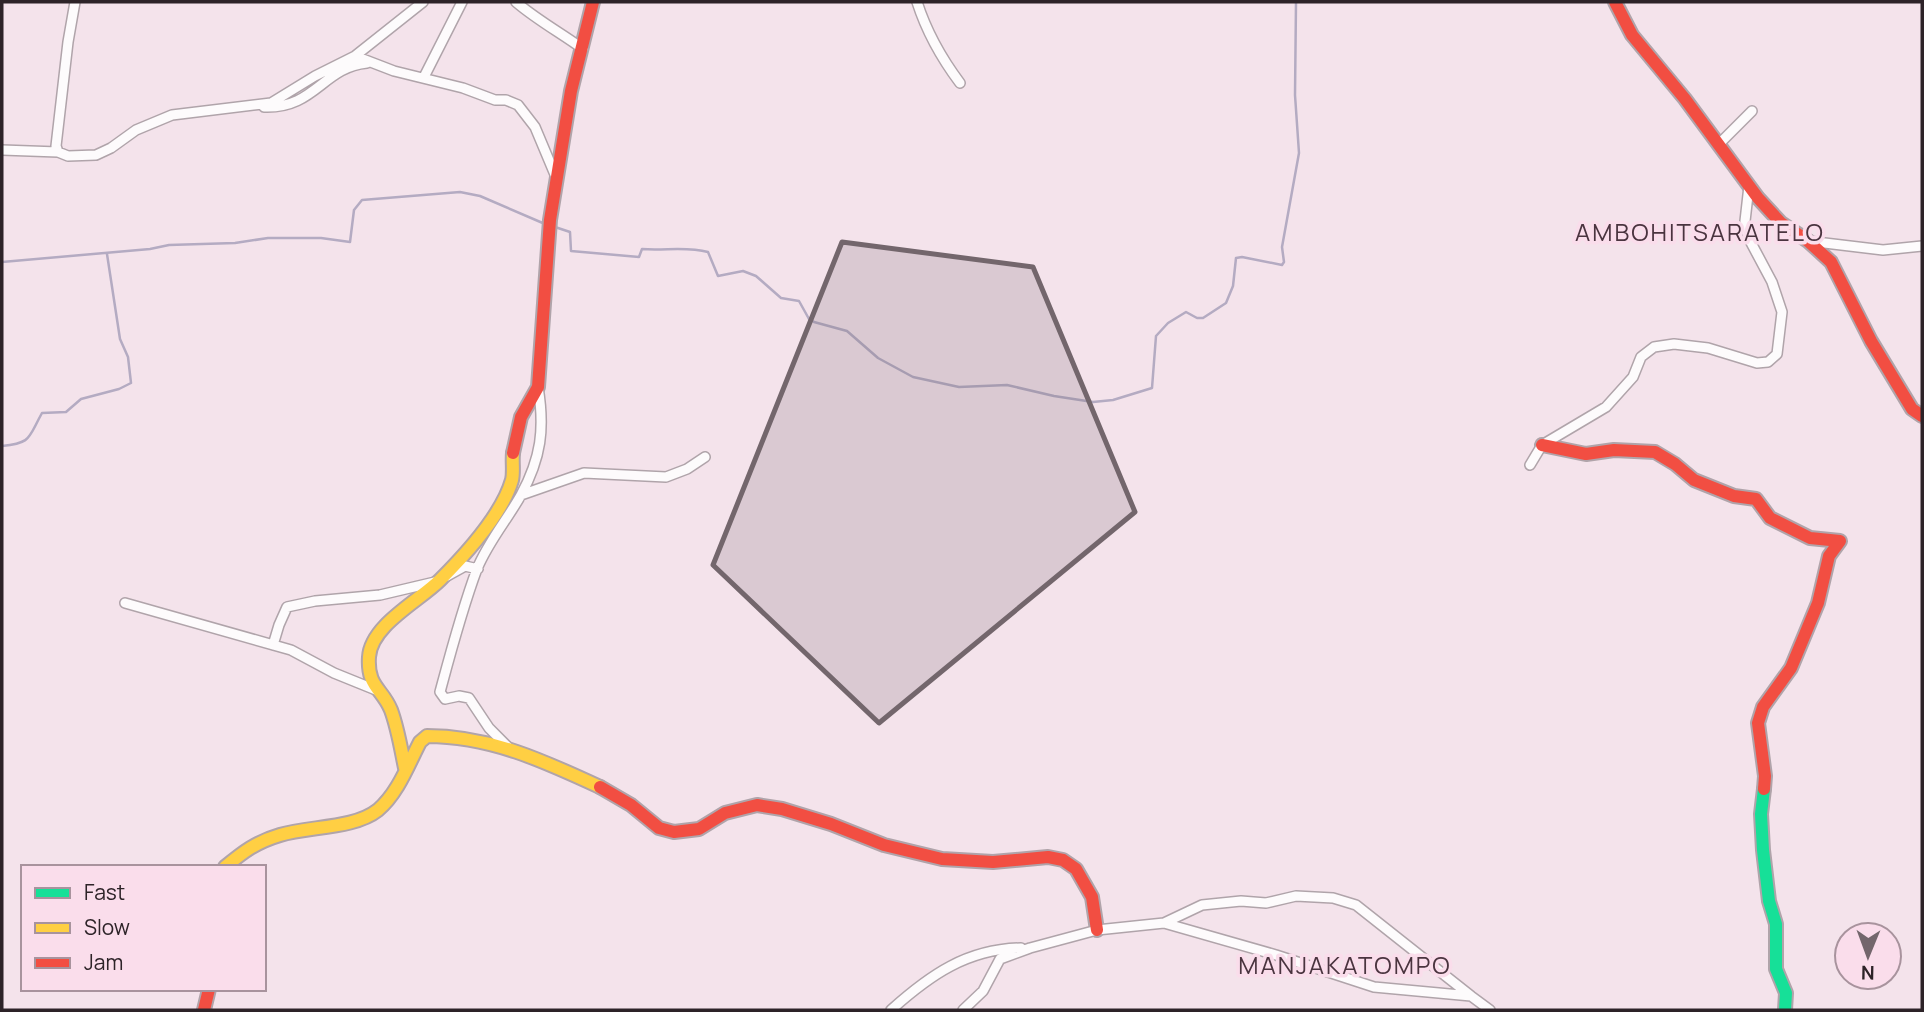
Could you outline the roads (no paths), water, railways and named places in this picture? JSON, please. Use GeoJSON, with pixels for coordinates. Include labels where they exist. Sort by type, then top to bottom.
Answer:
{"type":"FeatureCollection","features":[{"type":"Feature","properties":{"kind":"street"},"geometry":{"type":"LineString","coordinates":[[58,152],[56,146],[75,2]]}},
{"type":"Feature","properties":{"kind":"street"},"geometry":{"type":"LineString","coordinates":[[2,150],[58,152],[68,156],[96,155],[136,130],[172,116],[271,103],[355,56],[423,2]]}},
{"type":"Feature","properties":{"kind":"street"},"geometry":{"type":"LineString","coordinates":[[424,77],[462,2]]}},
{"type":"Feature","properties":{"kind":"street"},"geometry":{"type":"LineString","coordinates":[[516,2],[583,49]]}},
{"type":"Feature","properties":{"kind":"street"},"geometry":{"type":"LineString","coordinates":[[509,748],[489,728],[469,698],[459,696],[445,699],[440,692],[478,569],[521,495],[542,441],[538,387],[550,224],[571,91],[593,2]]}},
{"type":"Feature","properties":{"kind":"street"},"geometry":{"type":"LineString","coordinates":[[917,2],[924,22],[960,83]]}},
{"type":"Feature","properties":{"kind":"street"},"geometry":{"type":"LineString","coordinates":[[1615,2],[1632,35],[1749,186],[1781,223],[1808,241],[1831,262],[1871,341],[1912,408],[1922,416]]}},
{"type":"Feature","properties":{"kind":"street"},"geometry":{"type":"LineString","coordinates":[[355,56],[517,105],[535,127],[556,177]]}},
{"type":"Feature","properties":{"kind":"street"},"geometry":{"type":"LineString","coordinates":[[252,106],[290,106],[343,68],[371,63]]}},
{"type":"Feature","properties":{"kind":"street"},"geometry":{"type":"LineString","coordinates":[[1719,144],[1752,111]]}},
{"type":"Feature","properties":{"kind":"street"},"geometry":{"type":"LineString","coordinates":[[1530,465],[1542,445],[1606,407],[1633,376],[1641,357],[1654,347],[1674,344],[1708,348],[1757,363],[1768,362],[1777,354],[1782,312],[1772,282],[1748,237],[1745,221],[1749,186]]}},
{"type":"Feature","properties":{"kind":"street"},"geometry":{"type":"LineString","coordinates":[[1808,241],[1883,250],[1922,246]]}},
{"type":"Feature","properties":{"kind":"street"},"geometry":{"type":"LineString","coordinates":[[405,768],[390,708],[376,690],[369,673],[369,654],[373,642],[386,625],[439,581],[477,539],[506,495],[513,477],[515,437],[521,417],[538,387]]}},
{"type":"Feature","properties":{"kind":"street"},"geometry":{"type":"LineString","coordinates":[[1542,445],[1586,454],[1614,450],[1655,452],[1694,480],[1734,496],[1756,499],[1770,518],[1810,538],[1840,541],[1829,556],[1818,603],[1791,668],[1763,707],[1758,723],[1765,776],[1761,814],[1763,850],[1769,901],[1776,924],[1776,968],[1786,993],[1785,1010]]}},
{"type":"Feature","properties":{"kind":"street"},"geometry":{"type":"LineString","coordinates":[[521,495],[584,473],[666,477],[687,469],[705,457]]}},
{"type":"Feature","properties":{"kind":"street"},"geometry":{"type":"LineString","coordinates":[[273,645],[287,607],[315,601],[380,595],[439,581],[465,566],[478,569]]}},
{"type":"Feature","properties":{"kind":"street"},"geometry":{"type":"LineString","coordinates":[[125,603],[291,650],[334,673],[376,690]]}},
{"type":"Feature","properties":{"kind":"street"},"geometry":{"type":"LineString","coordinates":[[227,865],[250,846],[281,834],[359,820],[377,811],[393,794],[419,742],[428,736],[453,736],[509,748],[603,788],[631,805],[659,828],[674,832],[699,829],[724,813],[757,805],[819,820],[884,845],[942,859],[993,862],[1048,857],[1063,860],[1076,869],[1092,897],[1097,930]]}},
{"type":"Feature","properties":{"kind":"street"},"geometry":{"type":"LineString","coordinates":[[963,1010],[983,990],[1000,959],[1030,948],[1097,930],[1164,923],[1202,905],[1241,901],[1266,903],[1296,896],[1333,898],[1356,905],[1490,1010]]}},
{"type":"Feature","properties":{"kind":"street"},"geometry":{"type":"LineString","coordinates":[[1164,923],[1374,987],[1471,996]]}},
{"type":"Feature","properties":{"kind":"street"},"geometry":{"type":"LineString","coordinates":[[891,1010],[941,969],[990,950],[1030,948]]}},
{"type":"Feature","properties":{"kind":"street"},"geometry":{"type":"LineString","coordinates":[[204,1010],[209,991]]}},
{"type":"Feature","properties":{"kind":"waterway"},"geometry":{"type":"LineString","coordinates":[[555,227],[570,232],[571,251],[639,257],[642,249],[692,249],[708,252],[718,276],[743,271],[756,276],[781,298],[799,301],[809,319],[847,331],[878,358],[913,377],[959,387],[1007,385],[1093,402],[1113,400],[1152,388],[1156,336],[1168,323],[1186,312],[1203,318],[1226,303],[1233,286],[1236,258],[1282,265],[1284,262],[1282,247],[1299,153],[1295,95],[1296,2]]}},
{"type":"Feature","properties":{"kind":"waterway"},"geometry":{"type":"LineString","coordinates":[[2,262],[268,238],[321,238],[350,242],[354,210],[362,200],[460,192],[480,196],[545,224]]}},
{"type":"Feature","properties":{"kind":"waterway"},"geometry":{"type":"LineString","coordinates":[[2,446],[19,443],[28,438],[42,413],[66,412],[81,399],[131,383],[128,357],[120,339],[107,254]]}},
{"type":"Feature","properties":{"kind":"district","name":"AMBOHITSARATELO"},"geometry":{"type":"Point","coordinates":[1700,231]}},
{"type":"Feature","properties":{"kind":"district","name":"MANJAKATOMPO"},"geometry":{"type":"Point","coordinates":[1345,964]}}]}
